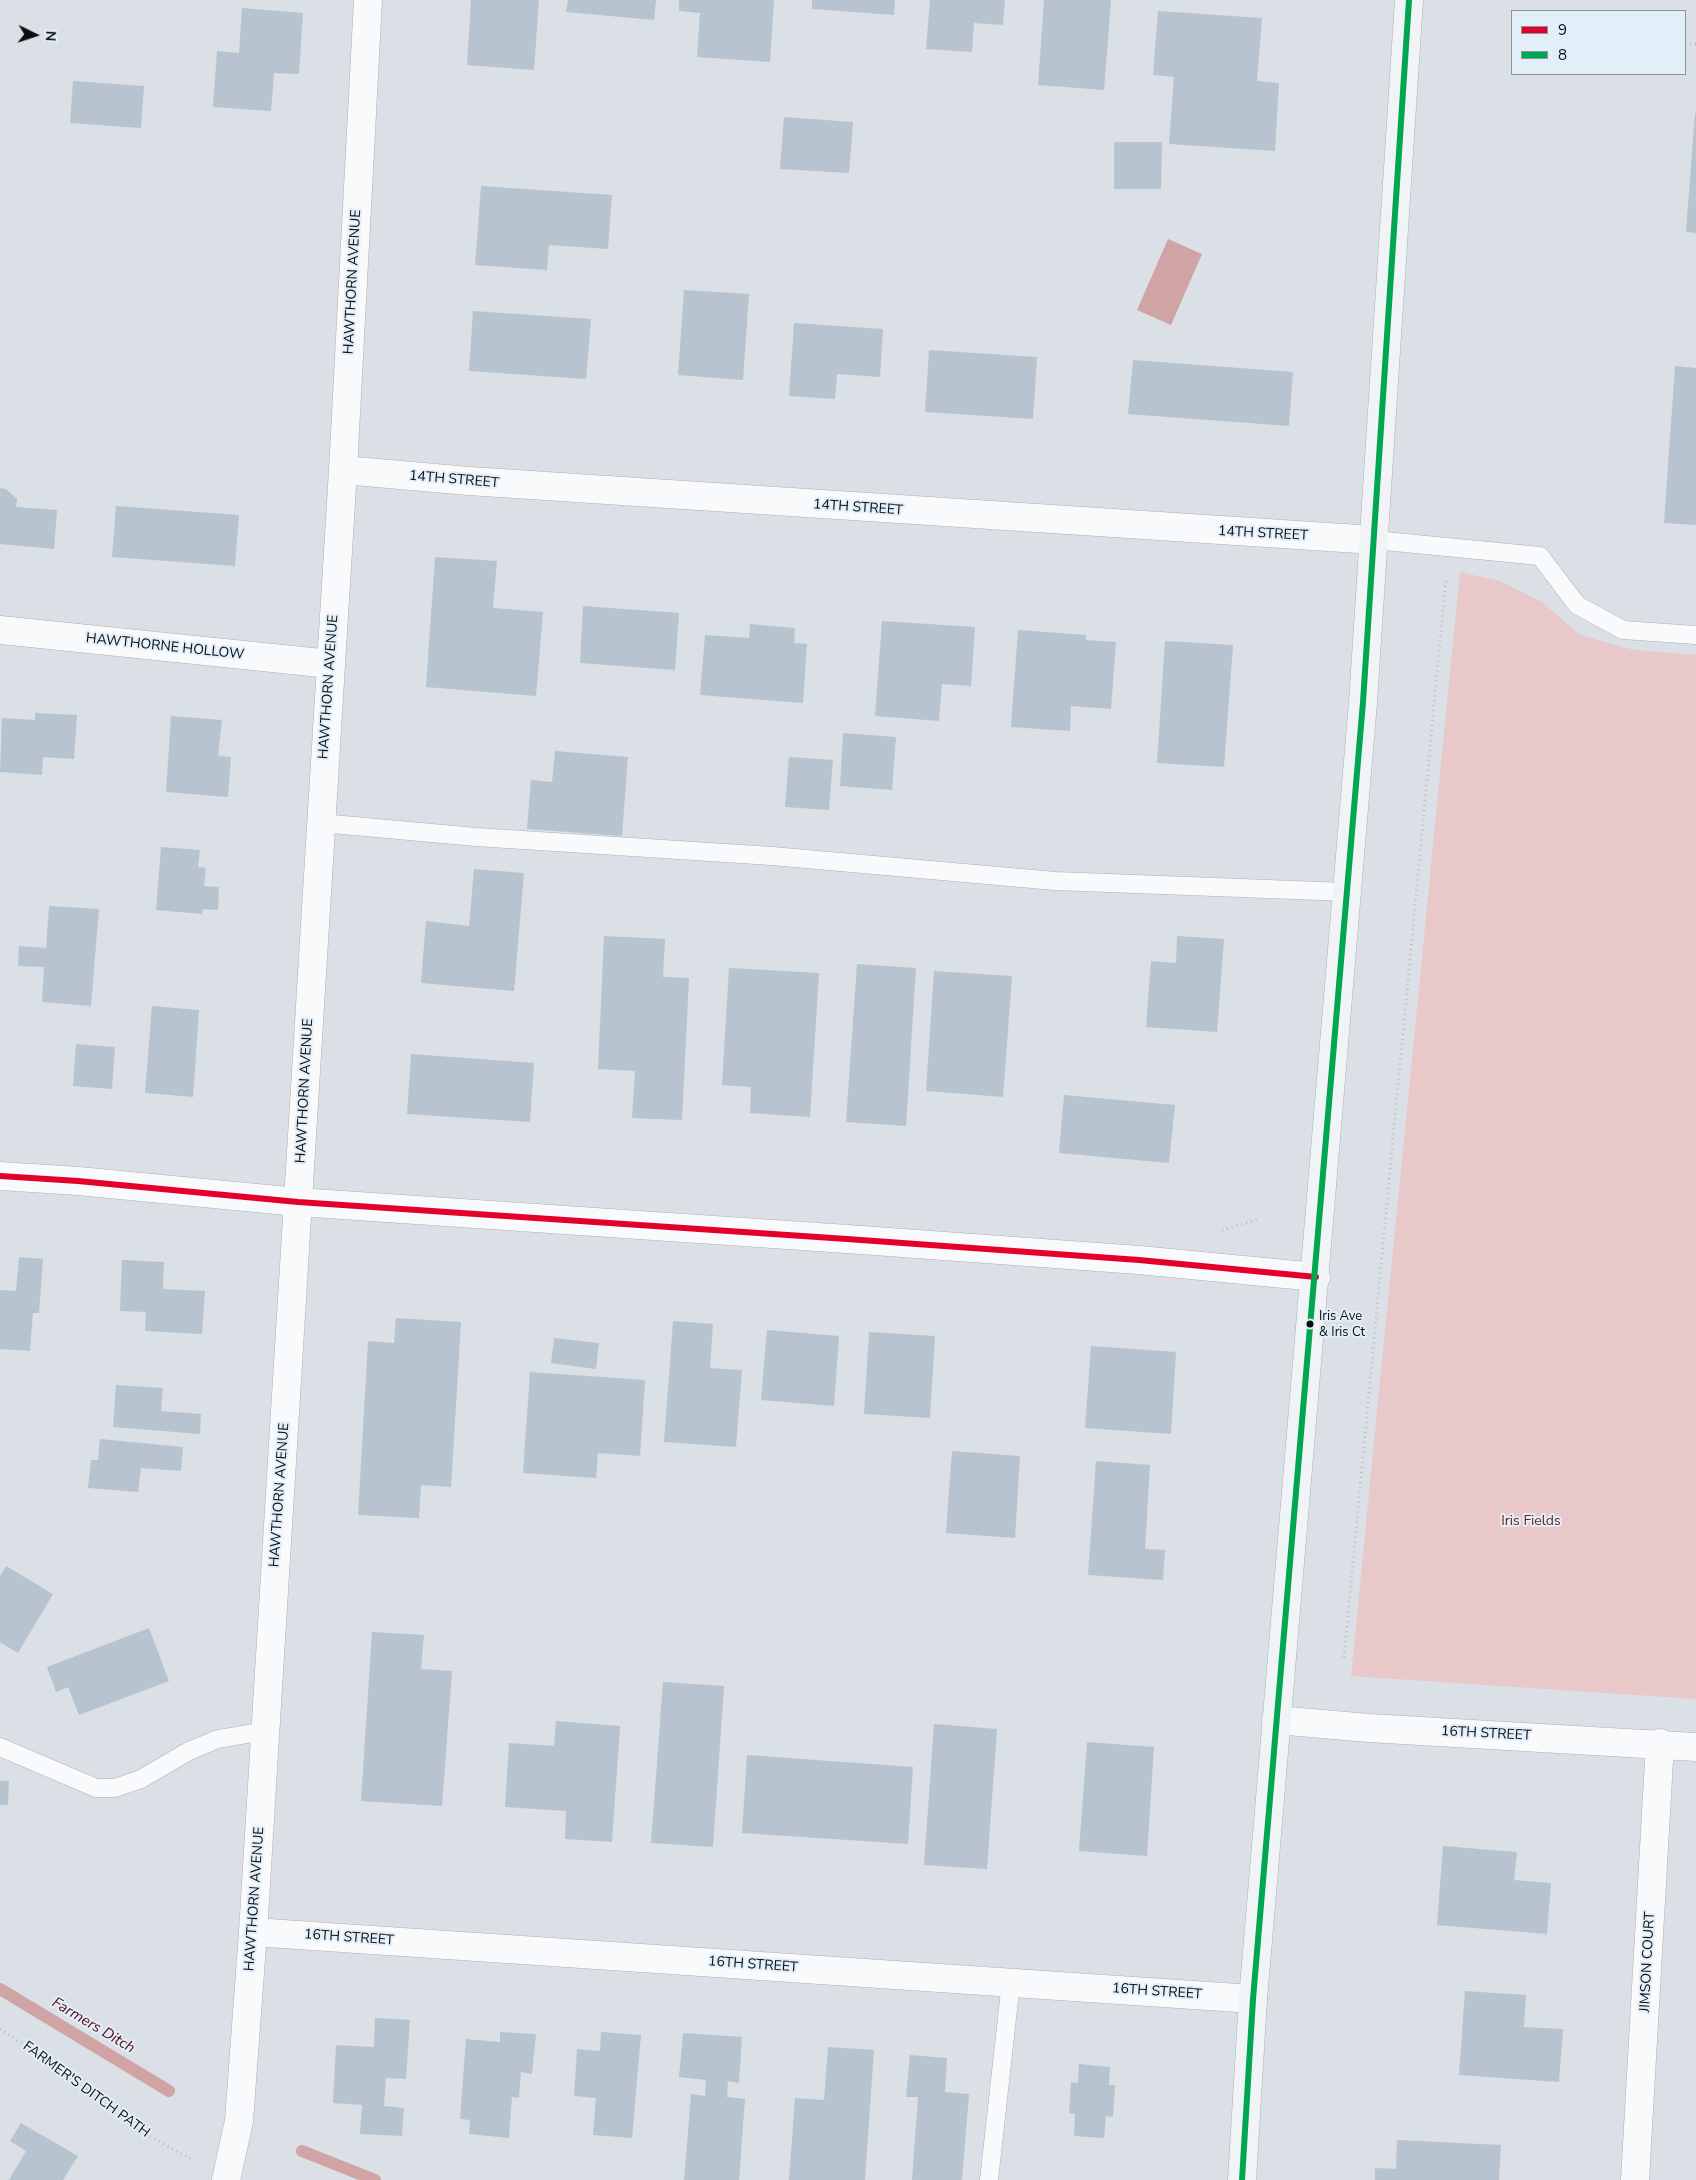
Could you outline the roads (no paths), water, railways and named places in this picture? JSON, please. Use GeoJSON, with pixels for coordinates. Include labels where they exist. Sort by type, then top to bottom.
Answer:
{"type":"FeatureCollection","features":[{"type":"Feature","properties":{"kind":"main road"},"geometry":{"type":"LineString","coordinates":[[1242,2180],[1253,1999],[1316,1277],[1374,540],[1409,0]]}},
{"type":"Feature","properties":{"kind":"street","name":"HAWTHORN AVENUE"},"geometry":{"type":"LineString","coordinates":[[226,2179],[240,2121],[253,1932],[344,470],[368,0]]}},
{"type":"Feature","properties":{"kind":"street","name":"14TH STREET"},"geometry":{"type":"LineString","coordinates":[[344,470],[488,483],[1374,540]]}},
{"type":"Feature","properties":{"kind":"street","name":"HAWTHORNE HOLLOW"},"geometry":{"type":"LineString","coordinates":[[0,630],[331,664]]}},
{"type":"Feature","properties":{"kind":"street"},"geometry":{"type":"LineString","coordinates":[[0,1176],[78,1181],[298,1202],[1139,1260],[1316,1277]]}},
{"type":"Feature","properties":{"kind":"street","name":"16TH STREET"},"geometry":{"type":"LineString","coordinates":[[1276,1720],[1369,1728],[1660,1743],[1696,1747]]}},
{"type":"Feature","properties":{"kind":"street","name":"JIMSON COURT"},"geometry":{"type":"LineString","coordinates":[[1635,2180],[1660,1743]]}},
{"type":"Feature","properties":{"kind":"street","name":"16TH STREET"},"geometry":{"type":"LineString","coordinates":[[253,1932],[1253,1999]]}},
{"type":"Feature","properties":{"kind":"lane"},"geometry":{"type":"LineString","coordinates":[[1374,540],[1540,556],[1578,605],[1623,630],[1696,634]]}},
{"type":"Feature","properties":{"kind":"lane"},"geometry":{"type":"LineString","coordinates":[[321,824],[476,837],[772,856],[1056,881],[1347,892]]}},
{"type":"Feature","properties":{"kind":"lane"},"geometry":{"type":"LineString","coordinates":[[0,1747],[96,1788],[115,1788],[141,1779],[189,1751],[218,1738],[265,1731]]}},
{"type":"Feature","properties":{"kind":"lane"},"geometry":{"type":"LineString","coordinates":[[989,2180],[1011,1982]]}},
{"type":"Feature","properties":{"kind":"waterway","name":"Farmers Ditch"},"geometry":{"type":"LineString","coordinates":[[0,1989],[169,2091]]}},
{"type":"Feature","properties":{"kind":"waterway","name":"Farmers Ditch"},"geometry":{"type":"LineString","coordinates":[[302,2151],[375,2180]]}},
{"type":"Feature","properties":{"kind":"place","name":"Iris Ave & Iris Ct"},"geometry":{"type":"Point","coordinates":[1310,1324]}},
{"type":"Feature","properties":{"kind":"park label","name":"Iris Fields"},"geometry":{"type":"Point","coordinates":[1531,1522]}}]}
